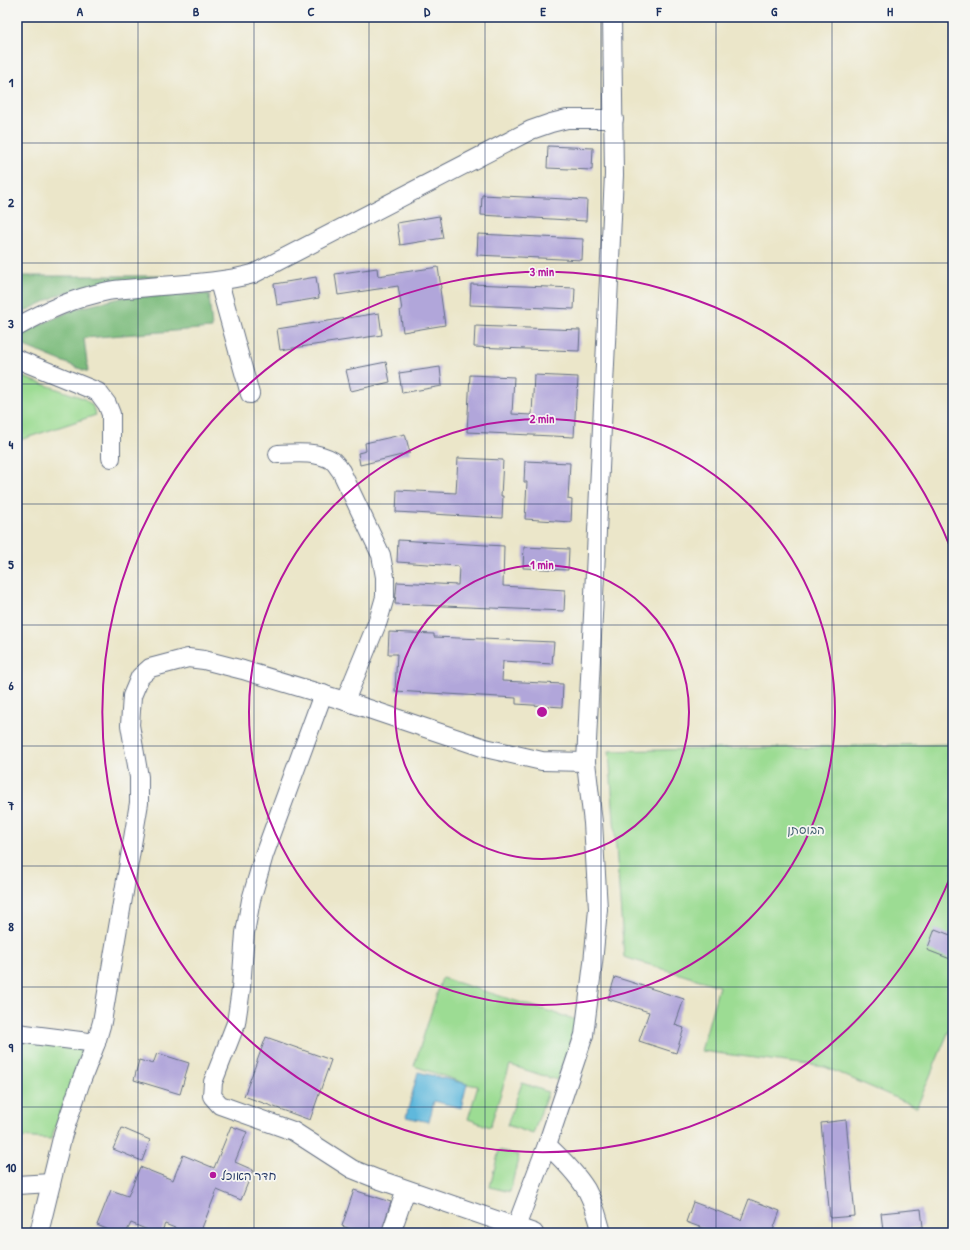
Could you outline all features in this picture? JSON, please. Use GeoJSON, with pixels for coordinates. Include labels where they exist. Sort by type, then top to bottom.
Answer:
{"type":"FeatureCollection","features":[{"type":"Feature","properties":{"kind":"street"},"geometry":{"type":"LineString","coordinates":[[516,1227],[547,1145],[584,1035],[598,909],[593,823],[586,762],[614,175],[612,17]]}},
{"type":"Feature","properties":{"kind":"street"},"geometry":{"type":"LineString","coordinates":[[17,327],[44,312],[64,304],[109,291],[218,282],[254,274],[531,130],[551,122],[567,119],[614,119]]}},
{"type":"Feature","properties":{"kind":"street"},"geometry":{"type":"LineString","coordinates":[[218,282],[250,394]]}},
{"type":"Feature","properties":{"kind":"street"},"geometry":{"type":"LineString","coordinates":[[17,359],[98,392],[107,404],[111,414],[111,458]]}},
{"type":"Feature","properties":{"kind":"street"},"geometry":{"type":"LineString","coordinates":[[278,454],[308,453],[321,456],[334,462],[341,471],[382,555],[385,577],[385,597],[378,621],[345,701]]}},
{"type":"Feature","properties":{"kind":"street"},"geometry":{"type":"LineString","coordinates":[[39,1233],[63,1134],[96,1043],[103,1014],[139,802],[139,777],[130,725],[132,696],[140,677],[150,668],[188,658],[204,660],[323,694],[485,748],[542,761],[586,762]]}},
{"type":"Feature","properties":{"kind":"street"},"geometry":{"type":"LineString","coordinates":[[323,694],[264,855],[251,900],[245,933],[241,990],[236,1023],[213,1082],[212,1096],[220,1105],[293,1131],[352,1169],[406,1190],[534,1233]]}},
{"type":"Feature","properties":{"kind":"street"},"geometry":{"type":"LineString","coordinates":[[17,1033],[96,1043]]}},
{"type":"Feature","properties":{"kind":"street"},"geometry":{"type":"LineString","coordinates":[[547,1145],[561,1158],[586,1189],[602,1233]]}},
{"type":"Feature","properties":{"kind":"street"},"geometry":{"type":"LineString","coordinates":[[17,1185],[51,1183]]}},
{"type":"Feature","properties":{"kind":"street"},"geometry":{"type":"LineString","coordinates":[[391,1233],[406,1190]]}},
{"type":"Feature","properties":{"kind":"green space"},"geometry":{"type":"Polygon","coordinates":[[[17,276],[161,276],[63,293],[17,315],[17,276]]]}},
{"type":"Feature","properties":{"kind":"green space"},"geometry":{"type":"Polygon","coordinates":[[[209,294],[212,328],[84,338],[88,372],[17,343],[22,333],[75,309],[125,297],[209,294]]]}},
{"type":"Feature","properties":{"kind":"green space"},"geometry":{"type":"Polygon","coordinates":[[[17,375],[83,398],[92,405],[96,415],[17,441],[17,375]]]}},
{"type":"Feature","properties":{"kind":"green space","name":"הבוסתן"},"geometry":{"type":"Polygon","coordinates":[[[953,744],[953,1021],[917,1107],[825,1067],[701,1051],[719,986],[624,957],[609,751],[953,744]]]}},
{"type":"Feature","properties":{"kind":"green space"},"geometry":{"type":"Polygon","coordinates":[[[442,978],[577,1020],[557,1080],[510,1065],[490,1127],[468,1119],[478,1086],[467,1084],[414,1066],[442,978]]]}},
{"type":"Feature","properties":{"kind":"green space"},"geometry":{"type":"Polygon","coordinates":[[[17,1040],[84,1046],[51,1139],[17,1137],[17,1040]]]}},
{"type":"Feature","properties":{"kind":"green space"},"geometry":{"type":"Polygon","coordinates":[[[522,1083],[548,1092],[533,1134],[507,1125],[522,1083]]]}},
{"type":"Feature","properties":{"kind":"green space"},"geometry":{"type":"Polygon","coordinates":[[[499,1150],[519,1155],[510,1192],[490,1187],[499,1150]]]}},
{"type":"Feature","properties":{"kind":"water"},"geometry":{"type":"Polygon","coordinates":[[[418,1072],[467,1084],[461,1108],[434,1101],[429,1122],[406,1117],[418,1072]]]}},
{"type":"Feature","properties":{"kind":"building"},"geometry":{"type":"Polygon","coordinates":[[[548,146],[593,148],[592,170],[547,168],[548,146]]]}},
{"type":"Feature","properties":{"kind":"building"},"geometry":{"type":"Polygon","coordinates":[[[482,195],[587,200],[586,221],[481,215],[482,195]]]}},
{"type":"Feature","properties":{"kind":"building"},"geometry":{"type":"Polygon","coordinates":[[[439,216],[443,238],[400,245],[397,223],[439,216]]]}},
{"type":"Feature","properties":{"kind":"building"},"geometry":{"type":"Polygon","coordinates":[[[478,234],[583,239],[582,260],[477,255],[478,234]]]}},
{"type":"Feature","properties":{"kind":"building"},"geometry":{"type":"Polygon","coordinates":[[[438,267],[445,325],[403,332],[400,310],[402,310],[398,286],[338,295],[335,274],[377,268],[378,276],[438,267]]]}},
{"type":"Feature","properties":{"kind":"building"},"geometry":{"type":"Polygon","coordinates":[[[316,277],[319,298],[277,305],[274,284],[316,277]]]}},
{"type":"Feature","properties":{"kind":"building"},"geometry":{"type":"Polygon","coordinates":[[[471,284],[575,288],[574,309],[470,305],[471,284]]]}},
{"type":"Feature","properties":{"kind":"building"},"geometry":{"type":"Polygon","coordinates":[[[379,313],[382,335],[280,350],[277,329],[379,313]]]}},
{"type":"Feature","properties":{"kind":"building"},"geometry":{"type":"Polygon","coordinates":[[[475,326],[580,330],[579,351],[474,347],[475,326]]]}},
{"type":"Feature","properties":{"kind":"building"},"geometry":{"type":"Polygon","coordinates":[[[386,362],[390,382],[351,391],[346,370],[386,362]]]}},
{"type":"Feature","properties":{"kind":"building"},"geometry":{"type":"Polygon","coordinates":[[[440,367],[442,386],[402,393],[399,373],[440,367]]]}},
{"type":"Feature","properties":{"kind":"building"},"geometry":{"type":"Polygon","coordinates":[[[470,375],[514,377],[512,414],[531,415],[534,375],[578,377],[574,437],[467,432],[470,375]]]}},
{"type":"Feature","properties":{"kind":"building"},"geometry":{"type":"Polygon","coordinates":[[[405,434],[410,453],[360,465],[358,453],[366,451],[365,443],[405,434]]]}},
{"type":"Feature","properties":{"kind":"building"},"geometry":{"type":"Polygon","coordinates":[[[458,458],[503,460],[501,496],[503,496],[502,518],[396,512],[397,490],[456,493],[458,458]]]}},
{"type":"Feature","properties":{"kind":"building"},"geometry":{"type":"Polygon","coordinates":[[[525,461],[570,463],[568,499],[572,500],[571,522],[525,519],[527,482],[524,482],[525,461]]]}},
{"type":"Feature","properties":{"kind":"building"},"geometry":{"type":"Polygon","coordinates":[[[398,540],[504,546],[503,586],[565,590],[564,611],[395,604],[397,582],[458,585],[459,567],[397,562],[398,540]]]}},
{"type":"Feature","properties":{"kind":"building"},"geometry":{"type":"Polygon","coordinates":[[[524,547],[569,549],[568,570],[523,568],[524,547]]]}},
{"type":"Feature","properties":{"kind":"building"},"geometry":{"type":"Polygon","coordinates":[[[389,632],[434,634],[434,637],[554,642],[552,664],[503,661],[502,681],[563,684],[562,707],[516,704],[516,698],[395,691],[397,654],[388,654],[389,632]]]}},
{"type":"Feature","properties":{"kind":"building"},"geometry":{"type":"Polygon","coordinates":[[[935,929],[953,936],[953,960],[927,950],[935,929]]]}},
{"type":"Feature","properties":{"kind":"building"},"geometry":{"type":"Polygon","coordinates":[[[615,977],[684,999],[675,1025],[684,1028],[676,1053],[639,1041],[649,1012],[608,999],[615,977]]]}},
{"type":"Feature","properties":{"kind":"building"},"geometry":{"type":"Polygon","coordinates":[[[266,1037],[331,1060],[310,1120],[244,1096],[266,1037]]]}},
{"type":"Feature","properties":{"kind":"building"},"geometry":{"type":"Polygon","coordinates":[[[157,1053],[189,1063],[180,1094],[134,1080],[139,1060],[153,1064],[157,1053]]]}},
{"type":"Feature","properties":{"kind":"building"},"geometry":{"type":"Polygon","coordinates":[[[846,1120],[855,1216],[830,1218],[821,1123],[846,1120]]]}},
{"type":"Feature","properties":{"kind":"building","name":"חדר האוכל"},"geometry":{"type":"Polygon","coordinates":[[[231,1126],[247,1132],[235,1162],[253,1170],[241,1200],[217,1190],[200,1233],[187,1233],[165,1224],[161,1233],[155,1233],[131,1223],[126,1233],[116,1233],[97,1225],[111,1190],[128,1196],[140,1167],[173,1180],[183,1155],[214,1168],[231,1126]]]}},
{"type":"Feature","properties":{"kind":"building"},"geometry":{"type":"Polygon","coordinates":[[[122,1128],[150,1140],[142,1161],[113,1149],[122,1128]]]}},
{"type":"Feature","properties":{"kind":"building"},"geometry":{"type":"Polygon","coordinates":[[[354,1190],[391,1202],[381,1233],[362,1233],[342,1226],[354,1190]]]}},
{"type":"Feature","properties":{"kind":"building"},"geometry":{"type":"Polygon","coordinates":[[[749,1199],[780,1211],[772,1233],[716,1233],[686,1222],[693,1202],[741,1220],[749,1199]]]}},
{"type":"Feature","properties":{"kind":"building"},"geometry":{"type":"Polygon","coordinates":[[[921,1209],[923,1227],[883,1231],[881,1213],[921,1209]]]}},
{"type":"Feature","properties":{"kind":"place","name":"חדר האוכל"},"geometry":{"type":"Point","coordinates":[213,1175]}}]}
